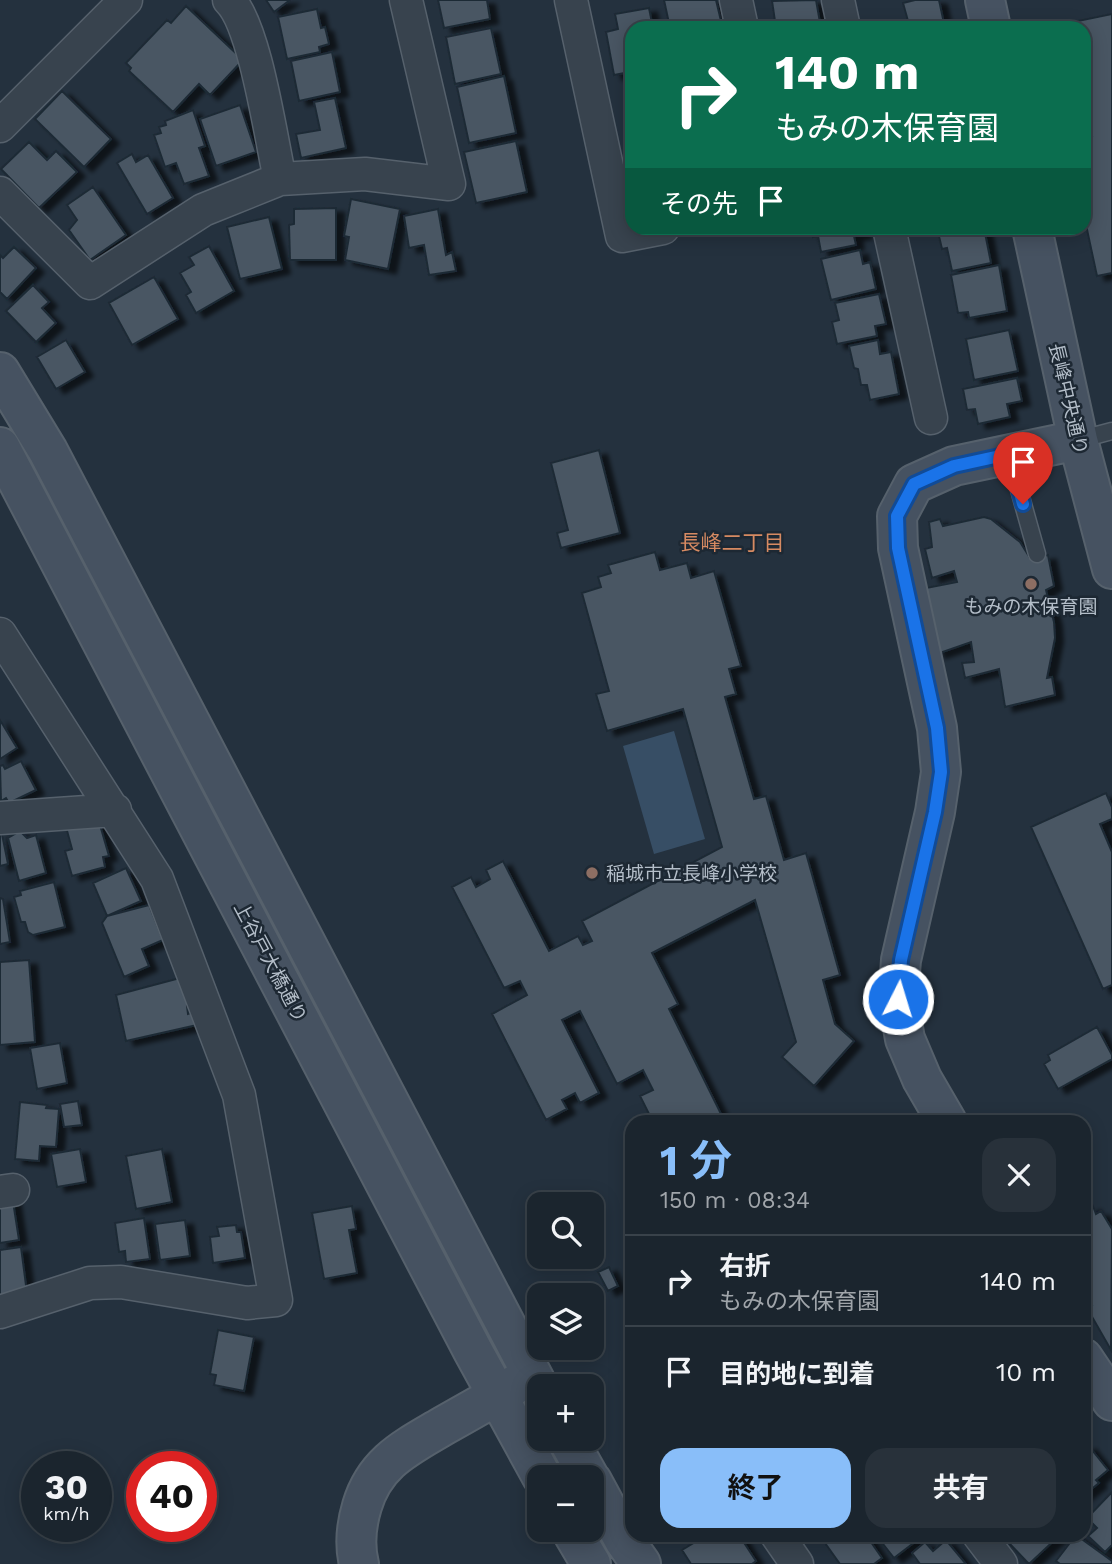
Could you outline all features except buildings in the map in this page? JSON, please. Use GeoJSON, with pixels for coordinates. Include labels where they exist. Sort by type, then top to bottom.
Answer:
{"type":"FeatureCollection","features":[{"type":"Feature","properties":{"kind":"street"},"geometry":{"type":"LineString","coordinates":[[0,126],[126,0]]}},
{"type":"Feature","properties":{"kind":"street"},"geometry":{"type":"LineString","coordinates":[[229,0],[236,6],[249,37],[280,179]]}},
{"type":"Feature","properties":{"kind":"street"},"geometry":{"type":"LineString","coordinates":[[0,193],[90,283],[202,210],[280,179],[365,174],[449,184],[406,0]]}},
{"type":"Feature","properties":{"kind":"street"},"geometry":{"type":"LineString","coordinates":[[571,0],[622,236],[627,235]]}},
{"type":"Feature","properties":{"kind":"street"},"geometry":{"type":"LineString","coordinates":[[736,0],[740,21]]}},
{"type":"Feature","properties":{"kind":"street"},"geometry":{"type":"LineString","coordinates":[[838,0],[842,21]]}},
{"type":"Feature","properties":{"kind":"street"},"geometry":{"type":"LineString","coordinates":[[985,0],[990,21]]}},
{"type":"Feature","properties":{"kind":"street"},"geometry":{"type":"LineString","coordinates":[[891,235],[931,418]]}},
{"type":"Feature","properties":{"kind":"street","name":"長峰中央通り"},"geometry":{"type":"LineString","coordinates":[[1034,235],[1095,435],[1112,569]]}},
{"type":"Feature","properties":{"kind":"street","name":"上谷戸大橋通り"},"geometry":{"type":"LineString","coordinates":[[1,376],[48,451],[531,1374]]}},
{"type":"Feature","properties":{"kind":"street"},"geometry":{"type":"LineString","coordinates":[[943,1115],[922,1079],[905,1039],[898,999],[901,960],[935,812],[941,772],[937,728],[898,548],[897,516],[914,484],[954,466],[1095,435]]}},
{"type":"Feature","properties":{"kind":"street","name":"上谷戸大橋通り"},"geometry":{"type":"LineString","coordinates":[[0,447],[536,1465]]}},
{"type":"Feature","properties":{"kind":"street"},"geometry":{"type":"LineString","coordinates":[[0,634],[157,879],[239,1095],[275,1300],[247,1303],[121,1282],[90,1283],[0,1311]]}},
{"type":"Feature","properties":{"kind":"street"},"geometry":{"type":"LineString","coordinates":[[0,818],[115,810]]}},
{"type":"Feature","properties":{"kind":"street"},"geometry":{"type":"LineString","coordinates":[[359,1564],[356,1524],[367,1488],[382,1467],[401,1451],[498,1395],[527,1385]]}},
{"type":"Feature","properties":{"kind":"street"},"geometry":{"type":"LineString","coordinates":[[604,1504],[625,1541]]}},
{"type":"Feature","properties":{"kind":"street"},"geometry":{"type":"LineString","coordinates":[[578,1542],[591,1564]]}},
{"type":"Feature","properties":{"kind":"street"},"geometry":{"type":"LineString","coordinates":[[625,1542],[641,1564]]}},
{"type":"Feature","properties":{"kind":"street"},"geometry":{"type":"LineString","coordinates":[[984,1542],[1001,1564]]}},
{"type":"Feature","properties":{"kind":"lane"},"geometry":{"type":"LineString","coordinates":[[1009,454],[1037,554]]}},
{"type":"Feature","properties":{"kind":"water"},"geometry":{"type":"Polygon","coordinates":[[[674,731],[705,839],[654,854],[623,746],[674,731]]]}},
{"type":"Feature","properties":{"kind":"place","name":"もみの木保育園"},"geometry":{"type":"Point","coordinates":[1031,584]}},
{"type":"Feature","properties":{"kind":"place","name":"稲城市立長峰小学校"},"geometry":{"type":"Point","coordinates":[592,873]}},
{"type":"Feature","properties":{"kind":"district","name":"長峰二丁目"},"geometry":{"type":"Point","coordinates":[732,543]}},
{"type":"Feature","properties":{"kind":"route"},"geometry":{"type":"LineString","coordinates":[[898,999],[901,960],[935,812],[941,772],[937,728],[898,548],[897,516],[914,484],[954,466],[1009,454],[1023,504]]}}]}
